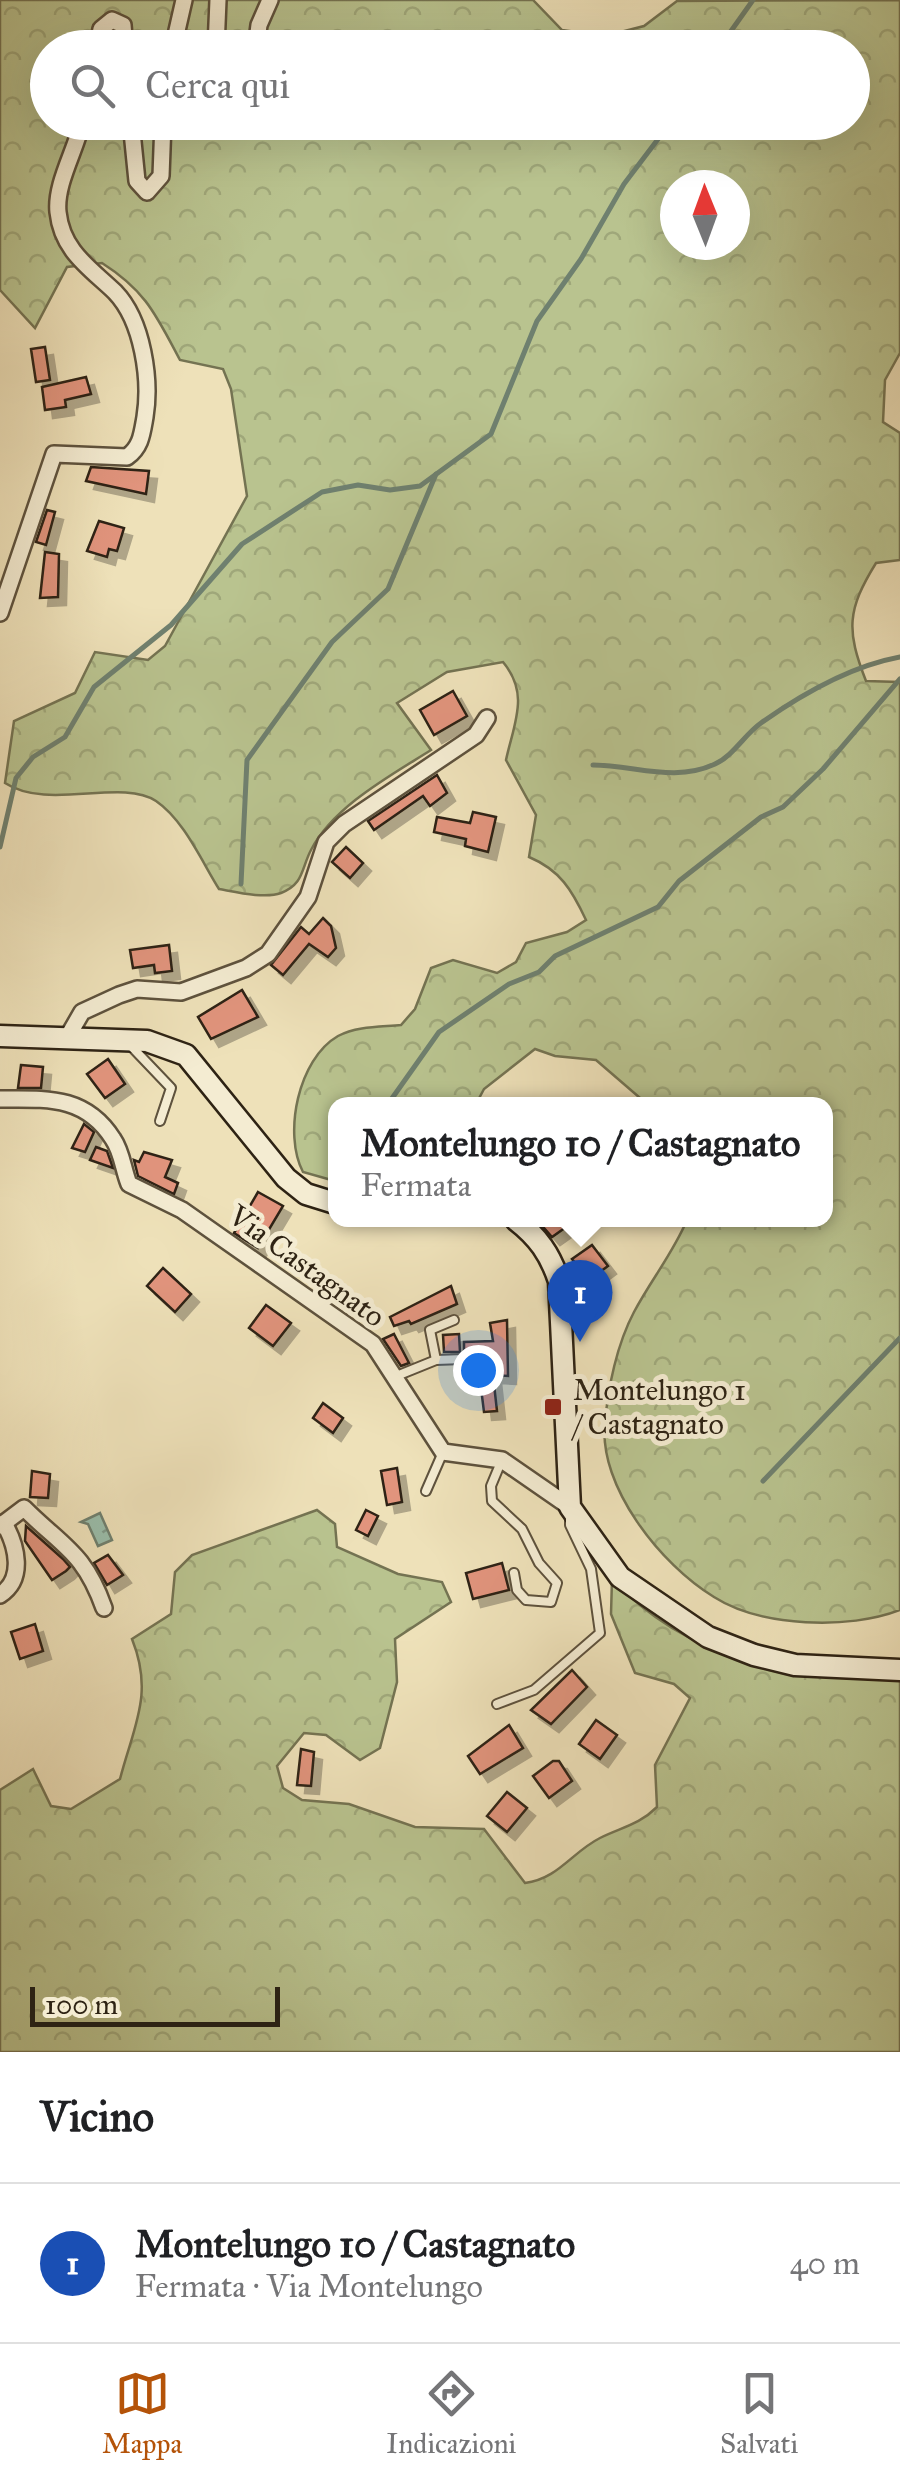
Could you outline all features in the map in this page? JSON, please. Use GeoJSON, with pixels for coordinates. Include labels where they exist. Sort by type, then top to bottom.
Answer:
{"type":"FeatureCollection","features":[{"type":"Feature","properties":{"kind":"street"},"geometry":{"type":"LineString","coordinates":[[176,30],[184,0]]}},
{"type":"Feature","properties":{"kind":"street"},"geometry":{"type":"LineString","coordinates":[[217,30],[218,0]]}},
{"type":"Feature","properties":{"kind":"street"},"geometry":{"type":"LineString","coordinates":[[258,30],[270,0]]}},
{"type":"Feature","properties":{"kind":"street"},"geometry":{"type":"LineString","coordinates":[[102,30],[112,20],[124,25],[124,30]]}},
{"type":"Feature","properties":{"kind":"street"},"geometry":{"type":"LineString","coordinates":[[0,612],[54,454],[127,457],[139,446],[144,422],[149,381],[129,318],[114,292],[76,257],[58,212],[77,140]]}},
{"type":"Feature","properties":{"kind":"street"},"geometry":{"type":"LineString","coordinates":[[133,140],[137,181],[147,192],[161,176],[163,140]]}},
{"type":"Feature","properties":{"kind":"street"},"geometry":{"type":"LineString","coordinates":[[67,1038],[82,1012],[118,995],[137,989],[182,992],[246,968],[268,954],[308,897],[326,842],[405,780],[476,735],[487,718]]}},
{"type":"Feature","properties":{"kind":"street"},"geometry":{"type":"LineString","coordinates":[[0,1036],[146,1041],[186,1055],[286,1178],[306,1194],[328,1200]]}},
{"type":"Feature","properties":{"kind":"street","name":"Via Castagnato"},"geometry":{"type":"LineString","coordinates":[[0,1098],[64,1100],[82,1105],[113,1138],[129,1184],[182,1210],[373,1344],[442,1452]]}},
{"type":"Feature","properties":{"kind":"street"},"geometry":{"type":"LineString","coordinates":[[525,1227],[552,1258],[560,1281],[570,1507]]}},
{"type":"Feature","properties":{"kind":"street"},"geometry":{"type":"LineString","coordinates":[[442,1452],[502,1460],[570,1507],[620,1577],[708,1637],[794,1665],[900,1670]]}},
{"type":"Feature","properties":{"kind":"street"},"geometry":{"type":"LineString","coordinates":[[0,1595],[12,1586],[16,1572],[14,1547],[2,1525],[24,1508],[72,1548],[93,1578],[104,1608]]}},
{"type":"Feature","properties":{"kind":"lane"},"geometry":{"type":"LineString","coordinates":[[125,1040],[171,1088],[160,1122]]}},
{"type":"Feature","properties":{"kind":"lane"},"geometry":{"type":"LineString","coordinates":[[436,1360],[430,1330],[454,1320]]}},
{"type":"Feature","properties":{"kind":"lane"},"geometry":{"type":"LineString","coordinates":[[394,1377],[436,1360],[491,1358]]}},
{"type":"Feature","properties":{"kind":"lane"},"geometry":{"type":"LineString","coordinates":[[426,1491],[442,1452]]}},
{"type":"Feature","properties":{"kind":"lane"},"geometry":{"type":"LineString","coordinates":[[502,1460],[491,1486],[492,1500],[501,1514],[522,1528],[539,1563],[557,1582],[557,1593],[551,1602],[526,1600],[518,1590],[514,1572]]}},
{"type":"Feature","properties":{"kind":"lane"},"geometry":{"type":"LineString","coordinates":[[497,1704],[534,1690],[600,1634],[591,1569],[570,1525],[570,1507]]}},
{"type":"Feature","properties":{"kind":"green space"},"geometry":{"type":"Polygon","coordinates":[[[0,0],[533,0],[562,30],[30,30],[30,140],[870,140],[870,30],[628,30],[644,26],[677,1],[900,0],[900,353],[885,380],[883,422],[900,433],[900,560],[876,563],[859,594],[853,634],[866,681],[900,682],[900,1610],[856,1621],[806,1622],[756,1614],[714,1597],[674,1565],[637,1522],[622,1497],[606,1447],[608,1395],[623,1338],[684,1227],[833,1227],[833,1097],[639,1097],[596,1060],[555,1056],[535,1049],[484,1089],[480,1097],[328,1097],[328,1179],[303,1172],[294,1138],[298,1098],[304,1079],[324,1047],[353,1030],[401,1025],[415,1009],[431,968],[453,960],[497,973],[516,962],[526,943],[567,932],[586,920],[564,882],[529,857],[536,815],[506,760],[518,697],[503,662],[447,672],[397,703],[431,750],[348,806],[321,834],[298,880],[274,895],[219,889],[192,842],[156,801],[124,792],[42,794],[5,783],[14,721],[75,693],[95,652],[148,660],[165,646],[247,496],[231,389],[223,369],[180,360],[140,294],[102,263],[67,267],[35,328],[0,290],[0,0]]]}},
{"type":"Feature","properties":{"kind":"green space"},"geometry":{"type":"Polygon","coordinates":[[[317,1510],[335,1524],[337,1547],[398,1574],[442,1582],[451,1602],[395,1639],[397,1682],[380,1748],[360,1760],[326,1735],[304,1733],[277,1766],[283,1788],[302,1800],[349,1804],[415,1827],[484,1829],[525,1883],[556,1871],[590,1844],[637,1822],[657,1807],[655,1765],[690,1698],[674,1684],[635,1673],[611,1614],[612,1579],[676,1631],[710,1648],[781,1668],[900,1680],[900,2052],[0,2052],[0,1790],[33,1769],[51,1806],[71,1809],[120,1779],[142,1693],[132,1639],[171,1614],[175,1572],[192,1555],[317,1510]]]}},
{"type":"Feature","properties":{"kind":"water"},"geometry":{"type":"Polygon","coordinates":[[[100,1513],[112,1540],[98,1546],[88,1524],[81,1522],[100,1513]]]}},
{"type":"Feature","properties":{"kind":"building"},"geometry":{"type":"Polygon","coordinates":[[[45,347],[50,380],[36,382],[31,349],[45,347]]]}},
{"type":"Feature","properties":{"kind":"building"},"geometry":{"type":"Polygon","coordinates":[[[86,377],[91,394],[65,400],[66,407],[45,410],[42,387],[86,377]]]}},
{"type":"Feature","properties":{"kind":"building"},"geometry":{"type":"Polygon","coordinates":[[[91,467],[149,471],[146,494],[86,481],[91,467]]]}},
{"type":"Feature","properties":{"kind":"building"},"geometry":{"type":"Polygon","coordinates":[[[47,510],[55,512],[46,545],[36,542],[47,510]]]}},
{"type":"Feature","properties":{"kind":"building"},"geometry":{"type":"Polygon","coordinates":[[[99,521],[124,528],[117,551],[109,549],[107,557],[87,551],[99,521]]]}},
{"type":"Feature","properties":{"kind":"building"},"geometry":{"type":"Polygon","coordinates":[[[45,552],[59,554],[58,597],[40,598],[45,552]]]}},
{"type":"Feature","properties":{"kind":"building"},"geometry":{"type":"Polygon","coordinates":[[[453,691],[467,716],[434,735],[420,710],[453,691]]]}},
{"type":"Feature","properties":{"kind":"building"},"geometry":{"type":"Polygon","coordinates":[[[437,775],[447,793],[430,806],[423,796],[374,830],[368,821],[437,775]]]}},
{"type":"Feature","properties":{"kind":"building"},"geometry":{"type":"Polygon","coordinates":[[[473,812],[496,817],[488,852],[465,846],[466,839],[434,832],[437,817],[470,823],[473,812]]]}},
{"type":"Feature","properties":{"kind":"building"},"geometry":{"type":"Polygon","coordinates":[[[346,847],[363,863],[350,878],[332,862],[346,847]]]}},
{"type":"Feature","properties":{"kind":"building"},"geometry":{"type":"Polygon","coordinates":[[[323,918],[331,926],[336,948],[328,957],[309,944],[283,975],[271,965],[301,927],[309,934],[323,918]]]}},
{"type":"Feature","properties":{"kind":"building"},"geometry":{"type":"Polygon","coordinates":[[[169,945],[172,971],[155,973],[154,965],[133,968],[130,950],[169,945]]]}},
{"type":"Feature","properties":{"kind":"building"},"geometry":{"type":"Polygon","coordinates":[[[242,990],[258,1017],[211,1039],[198,1017],[242,990]]]}},
{"type":"Feature","properties":{"kind":"building"},"geometry":{"type":"Polygon","coordinates":[[[108,1059],[125,1084],[105,1098],[87,1074],[108,1059]]]}},
{"type":"Feature","properties":{"kind":"building"},"geometry":{"type":"Polygon","coordinates":[[[21,1065],[43,1067],[41,1088],[18,1088],[21,1065]]]}},
{"type":"Feature","properties":{"kind":"building"},"geometry":{"type":"Polygon","coordinates":[[[84,1124],[94,1132],[85,1152],[72,1148],[84,1124]]]}},
{"type":"Feature","properties":{"kind":"building"},"geometry":{"type":"Polygon","coordinates":[[[96,1147],[107,1151],[113,1168],[90,1160],[96,1147]]]}},
{"type":"Feature","properties":{"kind":"building"},"geometry":{"type":"Polygon","coordinates":[[[144,1152],[172,1160],[165,1177],[178,1183],[174,1194],[138,1176],[134,1160],[139,1162],[144,1152]]]}},
{"type":"Feature","properties":{"kind":"building"},"geometry":{"type":"Polygon","coordinates":[[[258,1192],[283,1206],[258,1248],[234,1233],[258,1192]]]}},
{"type":"Feature","properties":{"kind":"building"},"geometry":{"type":"Polygon","coordinates":[[[543,1227],[566,1227],[552,1237],[543,1227]]]}},
{"type":"Feature","properties":{"kind":"building"},"geometry":{"type":"Polygon","coordinates":[[[592,1245],[608,1266],[589,1280],[572,1259],[592,1245]]]}},
{"type":"Feature","properties":{"kind":"building"},"geometry":{"type":"Polygon","coordinates":[[[163,1268],[191,1294],[175,1312],[147,1286],[163,1268]]]}},
{"type":"Feature","properties":{"kind":"building"},"geometry":{"type":"Polygon","coordinates":[[[451,1286],[457,1304],[411,1324],[409,1321],[394,1326],[390,1317],[451,1286]]]}},
{"type":"Feature","properties":{"kind":"building"},"geometry":{"type":"Polygon","coordinates":[[[266,1305],[291,1323],[273,1346],[249,1328],[266,1305]]]}},
{"type":"Feature","properties":{"kind":"building"},"geometry":{"type":"Polygon","coordinates":[[[507,1320],[508,1376],[493,1375],[497,1411],[484,1412],[480,1380],[466,1381],[465,1366],[492,1365],[498,1357],[492,1351],[464,1351],[464,1342],[493,1341],[490,1323],[507,1320]]]}},
{"type":"Feature","properties":{"kind":"building"},"geometry":{"type":"Polygon","coordinates":[[[394,1334],[409,1363],[401,1366],[383,1339],[394,1334]]]}},
{"type":"Feature","properties":{"kind":"building"},"geometry":{"type":"Polygon","coordinates":[[[459,1334],[460,1352],[444,1352],[443,1335],[459,1334]]]}},
{"type":"Feature","properties":{"kind":"building"},"geometry":{"type":"Polygon","coordinates":[[[323,1403],[343,1418],[333,1433],[313,1418],[323,1403]]]}},
{"type":"Feature","properties":{"kind":"building"},"geometry":{"type":"Polygon","coordinates":[[[397,1468],[402,1502],[387,1505],[381,1471],[397,1468]]]}},
{"type":"Feature","properties":{"kind":"building"},"geometry":{"type":"Polygon","coordinates":[[[32,1471],[50,1474],[48,1498],[30,1497],[32,1471]]]}},
{"type":"Feature","properties":{"kind":"building"},"geometry":{"type":"Polygon","coordinates":[[[366,1510],[378,1516],[368,1536],[356,1530],[366,1510]]]}},
{"type":"Feature","properties":{"kind":"building"},"geometry":{"type":"Polygon","coordinates":[[[26,1526],[63,1559],[70,1567],[66,1571],[52,1580],[25,1541],[26,1526]]]}},
{"type":"Feature","properties":{"kind":"building"},"geometry":{"type":"Polygon","coordinates":[[[108,1555],[123,1575],[107,1585],[94,1563],[108,1555]]]}},
{"type":"Feature","properties":{"kind":"building"},"geometry":{"type":"Polygon","coordinates":[[[502,1563],[509,1590],[473,1599],[466,1573],[502,1563]]]}},
{"type":"Feature","properties":{"kind":"building"},"geometry":{"type":"Polygon","coordinates":[[[35,1624],[43,1651],[20,1659],[11,1632],[35,1624]]]}},
{"type":"Feature","properties":{"kind":"building"},"geometry":{"type":"Polygon","coordinates":[[[572,1670],[587,1687],[551,1724],[531,1710],[572,1670]]]}},
{"type":"Feature","properties":{"kind":"building"},"geometry":{"type":"Polygon","coordinates":[[[596,1720],[617,1735],[600,1759],[579,1744],[596,1720]]]}},
{"type":"Feature","properties":{"kind":"building"},"geometry":{"type":"Polygon","coordinates":[[[509,1725],[523,1748],[480,1774],[468,1756],[509,1725]]]}},
{"type":"Feature","properties":{"kind":"building"},"geometry":{"type":"Polygon","coordinates":[[[301,1749],[314,1752],[311,1786],[297,1785],[301,1749]]]}},
{"type":"Feature","properties":{"kind":"building"},"geometry":{"type":"Polygon","coordinates":[[[559,1761],[572,1781],[549,1798],[533,1776],[559,1761]]]}},
{"type":"Feature","properties":{"kind":"building"},"geometry":{"type":"Polygon","coordinates":[[[507,1792],[527,1808],[507,1832],[487,1816],[507,1792]]]}},
{"type":"Feature","properties":{"kind":"waterway"},"geometry":{"type":"LineString","coordinates":[[732,30],[753,0]]}},
{"type":"Feature","properties":{"kind":"waterway"},"geometry":{"type":"LineString","coordinates":[[0,847],[16,778],[33,757],[65,737],[94,687],[171,625],[242,544],[322,492],[358,485],[390,490],[420,486],[491,434],[537,321],[581,259],[624,184],[657,140]]}},
{"type":"Feature","properties":{"kind":"waterway"},"geometry":{"type":"LineString","coordinates":[[241,884],[247,760],[332,642],[388,589],[436,474]]}},
{"type":"Feature","properties":{"kind":"waterway"},"geometry":{"type":"LineString","coordinates":[[593,765],[669,773],[715,764],[761,723],[810,692],[845,674],[900,657]]}},
{"type":"Feature","properties":{"kind":"waterway"},"geometry":{"type":"LineString","coordinates":[[393,1097],[439,1032],[509,984],[539,972],[555,956],[658,907],[679,881],[761,817],[783,807],[823,769],[900,679]]}},
{"type":"Feature","properties":{"kind":"waterway"},"geometry":{"type":"LineString","coordinates":[[763,1481],[900,1338]]}},
{"type":"Feature","properties":{"kind":"place","name":"Montelungo 10 / Castagnato"},"geometry":{"type":"Point","coordinates":[580,1342]}},
{"type":"Feature","properties":{"kind":"place","name":"Montelungo 1 / Castagnato"},"geometry":{"type":"Point","coordinates":[553,1407]}}]}
